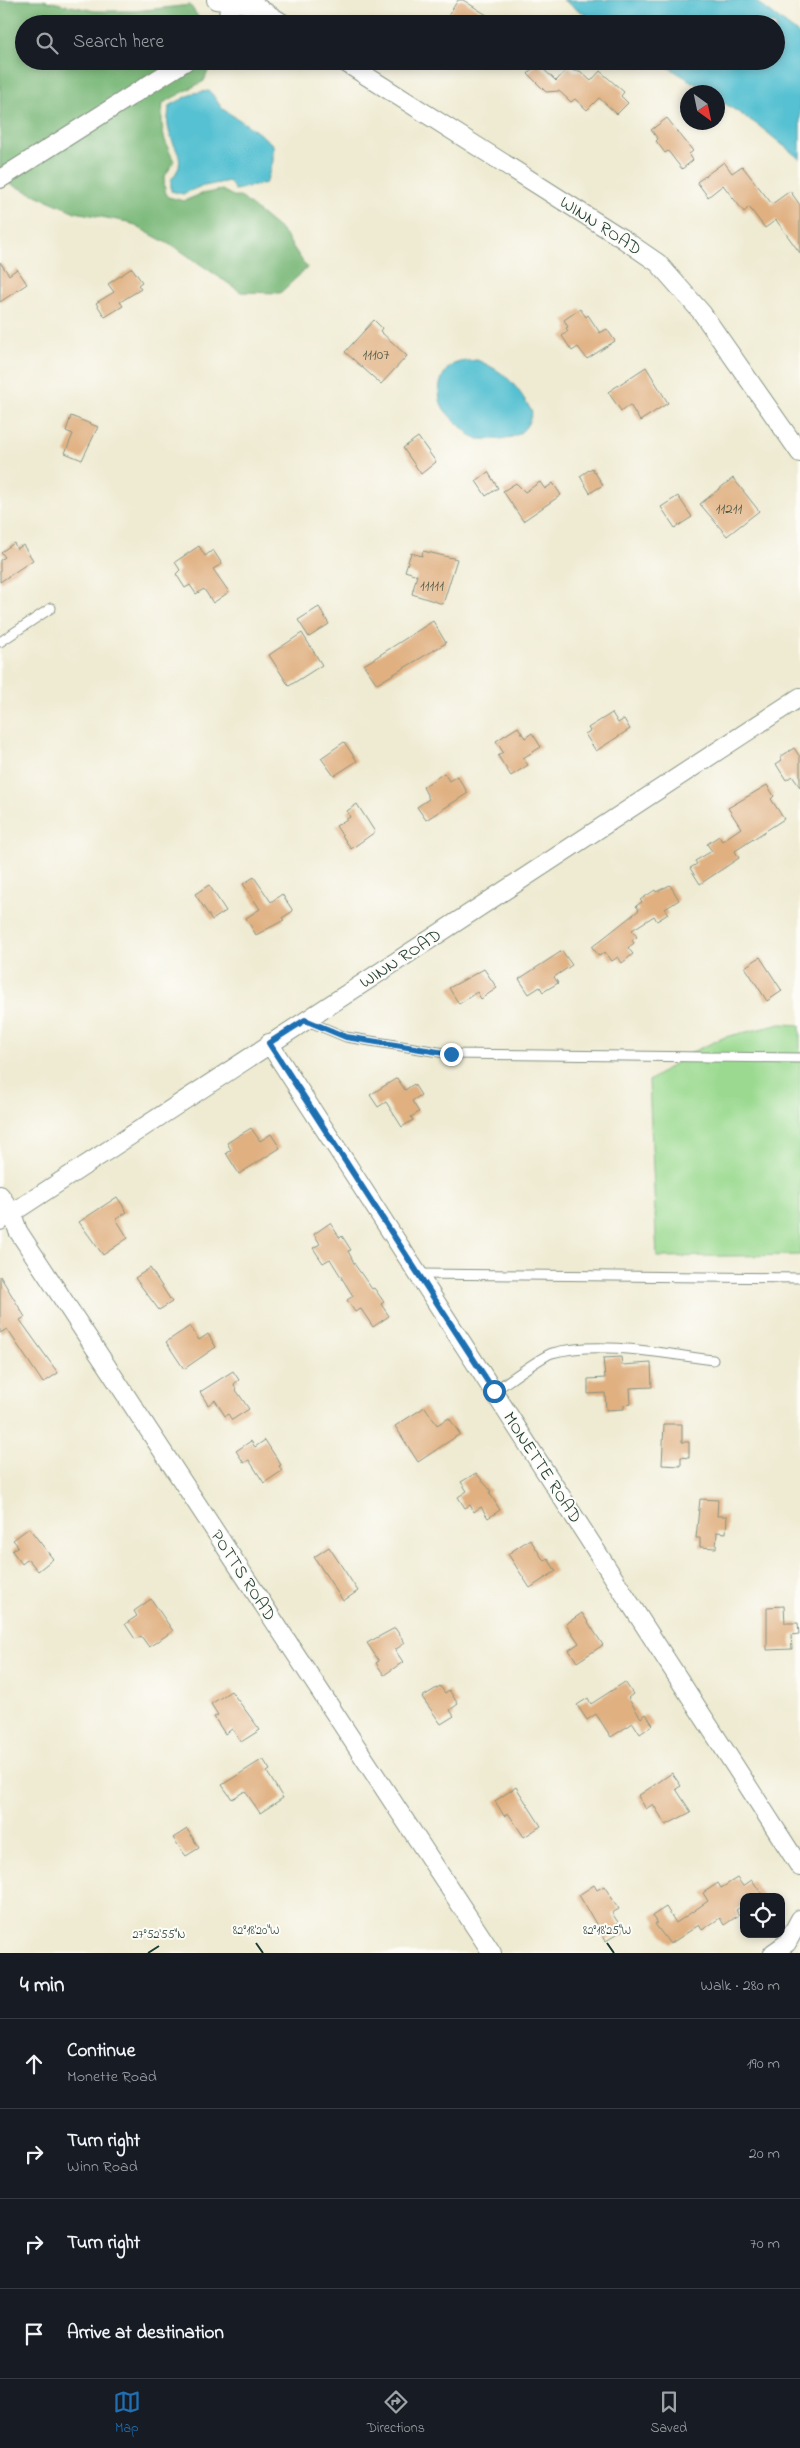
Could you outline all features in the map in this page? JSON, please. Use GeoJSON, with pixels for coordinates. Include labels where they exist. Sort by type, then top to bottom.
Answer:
{"type":"FeatureCollection","features":[{"type":"Feature","properties":{"kind":"street"},"geometry":{"type":"LineString","coordinates":[[225,15],[224,1],[254,5],[270,15]]}},
{"type":"Feature","properties":{"kind":"street"},"geometry":{"type":"LineString","coordinates":[[0,179],[172,70]]}},
{"type":"Feature","properties":{"kind":"street","name":"WINN ROAD"},"geometry":{"type":"LineString","coordinates":[[357,70],[624,238],[658,263],[702,313],[800,453]]}},
{"type":"Feature","properties":{"kind":"street","name":"WINN ROAD"},"geometry":{"type":"LineString","coordinates":[[6,1217],[800,697]]}},
{"type":"Feature","properties":{"kind":"street","name":"MONETTE ROAD"},"geometry":{"type":"LineString","coordinates":[[269,1043],[800,1867]]}},
{"type":"Feature","properties":{"kind":"street","name":"POTTS ROAD"},"geometry":{"type":"LineString","coordinates":[[0,1195],[6,1217],[18,1231],[492,1953]]}},
{"type":"Feature","properties":{"kind":"street"},"geometry":{"type":"LineString","coordinates":[[772,1953],[787,1943],[800,1919]]}},
{"type":"Feature","properties":{"kind":"lane"},"geometry":{"type":"LineString","coordinates":[[0,642],[51,608]]}},
{"type":"Feature","properties":{"kind":"lane"},"geometry":{"type":"LineString","coordinates":[[305,1020],[346,1037],[451,1054],[800,1058]]}},
{"type":"Feature","properties":{"kind":"lane"},"geometry":{"type":"LineString","coordinates":[[419,1274],[800,1278]]}},
{"type":"Feature","properties":{"kind":"lane"},"geometry":{"type":"LineString","coordinates":[[494,1391],[550,1353],[582,1349],[639,1350],[713,1360]]}},
{"type":"Feature","properties":{"kind":"green space"},"geometry":{"type":"Polygon","coordinates":[[[0,0],[42,0],[95,11],[136,11],[190,5],[197,15],[15,15],[15,70],[208,70],[204,81],[163,103],[163,133],[174,161],[164,178],[165,191],[168,197],[184,201],[201,194],[222,190],[233,196],[241,197],[283,232],[307,268],[280,293],[241,292],[178,249],[128,222],[75,212],[8,183],[0,175],[0,0]]]}},
{"type":"Feature","properties":{"kind":"green space"},"geometry":{"type":"Polygon","coordinates":[[[781,1024],[800,1025],[800,1255],[657,1257],[649,1081],[694,1051],[725,1037],[781,1024]]]}},
{"type":"Feature","properties":{"kind":"water"},"geometry":{"type":"Polygon","coordinates":[[[563,0],[754,0],[774,15],[586,15],[563,0]]]}},
{"type":"Feature","properties":{"kind":"water"},"geometry":{"type":"Polygon","coordinates":[[[785,24],[800,35],[800,159],[758,125],[725,104],[725,85],[697,85],[673,70],[785,70],[785,24]]]}},
{"type":"Feature","properties":{"kind":"water"},"geometry":{"type":"Polygon","coordinates":[[[209,91],[224,110],[273,145],[273,161],[266,183],[235,190],[229,181],[199,187],[183,194],[171,191],[171,180],[179,165],[179,159],[168,126],[169,106],[194,93],[209,91]]]}},
{"type":"Feature","properties":{"kind":"water"},"geometry":{"type":"Polygon","coordinates":[[[477,360],[510,380],[532,412],[527,426],[518,434],[499,439],[474,438],[454,420],[441,404],[440,385],[442,378],[449,368],[456,363],[477,360]]]}},
{"type":"Feature","properties":{"kind":"building"},"geometry":{"type":"Polygon","coordinates":[[[458,0],[463,0],[487,15],[449,15],[458,0]]]}},
{"type":"Feature","properties":{"kind":"building"},"geometry":{"type":"Polygon","coordinates":[[[531,70],[544,70],[556,81],[566,70],[573,70],[580,71],[591,81],[600,71],[624,92],[621,96],[628,103],[617,114],[599,98],[587,110],[575,99],[571,102],[559,91],[546,92],[528,74],[531,70]]]}},
{"type":"Feature","properties":{"kind":"building"},"geometry":{"type":"Polygon","coordinates":[[[667,118],[693,151],[689,154],[693,160],[682,169],[668,151],[665,153],[651,130],[667,118]]]}},
{"type":"Feature","properties":{"kind":"building"},"geometry":{"type":"Polygon","coordinates":[[[724,162],[732,173],[742,166],[772,204],[790,191],[800,205],[800,253],[776,220],[765,228],[749,207],[744,212],[723,185],[708,197],[697,182],[724,162]]]}},
{"type":"Feature","properties":{"kind":"building"},"geometry":{"type":"Polygon","coordinates":[[[0,262],[9,275],[17,269],[27,284],[0,302],[0,262]]]}},
{"type":"Feature","properties":{"kind":"building"},"geometry":{"type":"Polygon","coordinates":[[[132,268],[142,282],[138,285],[141,289],[120,302],[123,306],[105,317],[96,303],[114,292],[108,284],[132,268]]]}},
{"type":"Feature","properties":{"kind":"building"},"geometry":{"type":"Polygon","coordinates":[[[580,309],[586,317],[588,315],[600,333],[607,329],[615,341],[587,359],[578,347],[572,351],[562,336],[568,331],[564,320],[580,309]]]}},
{"type":"Feature","properties":{"kind":"building"},"geometry":{"type":"Polygon","coordinates":[[[374,320],[382,328],[380,331],[407,356],[381,384],[345,352],[374,320]]]}},
{"type":"Feature","properties":{"kind":"building"},"geometry":{"type":"Polygon","coordinates":[[[646,367],[668,403],[640,421],[630,405],[621,411],[608,392],[646,367]]]}},
{"type":"Feature","properties":{"kind":"building"},"geometry":{"type":"Polygon","coordinates":[[[71,416],[98,427],[82,460],[65,453],[73,434],[66,431],[71,416]]]}},
{"type":"Feature","properties":{"kind":"building"},"geometry":{"type":"Polygon","coordinates":[[[418,437],[436,462],[421,474],[403,448],[418,437]]]}},
{"type":"Feature","properties":{"kind":"building"},"geometry":{"type":"Polygon","coordinates":[[[592,468],[603,485],[590,493],[580,476],[592,468]]]}},
{"type":"Feature","properties":{"kind":"building"},"geometry":{"type":"Polygon","coordinates":[[[488,472],[498,488],[486,496],[476,481],[488,472]]]}},
{"type":"Feature","properties":{"kind":"building"},"geometry":{"type":"Polygon","coordinates":[[[733,478],[759,511],[727,536],[700,504],[733,478]]]}},
{"type":"Feature","properties":{"kind":"building"},"geometry":{"type":"Polygon","coordinates":[[[540,482],[545,489],[553,483],[561,495],[523,521],[503,491],[516,483],[525,492],[540,482]]]}},
{"type":"Feature","properties":{"kind":"building"},"geometry":{"type":"Polygon","coordinates":[[[678,496],[692,517],[675,528],[661,507],[678,496]]]}},
{"type":"Feature","properties":{"kind":"building"},"geometry":{"type":"Polygon","coordinates":[[[14,543],[17,549],[23,545],[33,560],[0,582],[0,560],[5,557],[1,552],[14,543]]]}},
{"type":"Feature","properties":{"kind":"building"},"geometry":{"type":"Polygon","coordinates":[[[199,546],[205,556],[213,550],[222,564],[213,569],[229,592],[213,603],[204,589],[196,594],[190,585],[185,588],[176,574],[180,570],[175,562],[199,546]]]}},
{"type":"Feature","properties":{"kind":"building"},"geometry":{"type":"Polygon","coordinates":[[[423,551],[457,559],[443,604],[412,594],[417,575],[405,571],[411,553],[422,556],[423,551]]]}},
{"type":"Feature","properties":{"kind":"building"},"geometry":{"type":"Polygon","coordinates":[[[319,607],[329,624],[309,637],[298,620],[319,607]]]}},
{"type":"Feature","properties":{"kind":"building"},"geometry":{"type":"Polygon","coordinates":[[[433,621],[446,643],[377,684],[364,665],[433,621]]]}},
{"type":"Feature","properties":{"kind":"building"},"geometry":{"type":"Polygon","coordinates":[[[302,633],[322,665],[289,686],[269,655],[302,633]]]}},
{"type":"Feature","properties":{"kind":"building"},"geometry":{"type":"Polygon","coordinates":[[[612,713],[618,723],[624,719],[630,729],[596,751],[585,734],[590,731],[588,728],[612,713]]]}},
{"type":"Feature","properties":{"kind":"building"},"geometry":{"type":"Polygon","coordinates":[[[518,727],[525,738],[532,733],[541,747],[523,758],[528,765],[511,776],[498,756],[503,752],[496,741],[518,727]]]}},
{"type":"Feature","properties":{"kind":"building"},"geometry":{"type":"Polygon","coordinates":[[[344,742],[357,761],[334,776],[321,758],[344,742]]]}},
{"type":"Feature","properties":{"kind":"building"},"geometry":{"type":"Polygon","coordinates":[[[794,748],[800,757],[800,787],[792,776],[786,780],[776,764],[782,760],[780,757],[794,748]]]}},
{"type":"Feature","properties":{"kind":"building"},"geometry":{"type":"Polygon","coordinates":[[[444,773],[449,781],[457,776],[468,793],[426,820],[417,807],[429,799],[423,787],[444,773]]]}},
{"type":"Feature","properties":{"kind":"building"},"geometry":{"type":"Polygon","coordinates":[[[767,785],[774,796],[771,799],[784,819],[735,851],[739,858],[700,884],[690,868],[697,864],[695,861],[712,851],[707,844],[719,836],[722,841],[741,828],[728,808],[767,785]]]}},
{"type":"Feature","properties":{"kind":"building"},"geometry":{"type":"Polygon","coordinates":[[[357,804],[375,832],[351,849],[336,826],[350,817],[347,811],[357,804]]]}},
{"type":"Feature","properties":{"kind":"building"},"geometry":{"type":"Polygon","coordinates":[[[254,877],[271,902],[282,894],[293,911],[282,918],[284,920],[256,935],[246,918],[260,909],[243,884],[254,877]]]}},
{"type":"Feature","properties":{"kind":"building"},"geometry":{"type":"Polygon","coordinates":[[[209,885],[226,911],[212,920],[195,894],[209,885]]]}},
{"type":"Feature","properties":{"kind":"building"},"geometry":{"type":"Polygon","coordinates":[[[670,885],[679,900],[665,909],[668,914],[657,921],[654,916],[632,930],[637,937],[632,940],[634,943],[628,948],[633,954],[622,963],[618,957],[612,961],[605,952],[599,956],[592,947],[639,910],[636,906],[642,902],[640,900],[655,890],[656,892],[670,885]]]}},
{"type":"Feature","properties":{"kind":"building"},"geometry":{"type":"Polygon","coordinates":[[[562,951],[572,965],[554,977],[558,983],[543,992],[540,987],[529,994],[519,979],[562,951]]]}},
{"type":"Feature","properties":{"kind":"building"},"geometry":{"type":"Polygon","coordinates":[[[760,957],[782,991],[767,1001],[745,967],[760,957]]]}},
{"type":"Feature","properties":{"kind":"building"},"geometry":{"type":"Polygon","coordinates":[[[484,969],[497,988],[481,999],[477,992],[459,1004],[449,988],[484,969]]]}},
{"type":"Feature","properties":{"kind":"building"},"geometry":{"type":"Polygon","coordinates":[[[397,1078],[405,1090],[414,1084],[421,1095],[412,1101],[419,1112],[411,1117],[413,1120],[402,1127],[386,1102],[378,1107],[370,1095],[397,1078]]]}},
{"type":"Feature","properties":{"kind":"building"},"geometry":{"type":"Polygon","coordinates":[[[251,1128],[260,1141],[271,1134],[280,1148],[239,1174],[226,1153],[231,1150],[227,1143],[251,1128]]]}},
{"type":"Feature","properties":{"kind":"building"},"geometry":{"type":"Polygon","coordinates":[[[117,1197],[127,1212],[116,1219],[128,1238],[103,1255],[79,1222],[117,1197]]]}},
{"type":"Feature","properties":{"kind":"building"},"geometry":{"type":"Polygon","coordinates":[[[330,1223],[351,1250],[348,1251],[355,1265],[384,1302],[381,1304],[389,1316],[373,1327],[361,1309],[355,1312],[347,1300],[353,1296],[330,1259],[323,1263],[313,1248],[320,1244],[314,1234],[330,1223]]]}},
{"type":"Feature","properties":{"kind":"building"},"geometry":{"type":"Polygon","coordinates":[[[150,1268],[172,1302],[159,1310],[135,1278],[150,1268]]]}},
{"type":"Feature","properties":{"kind":"building"},"geometry":{"type":"Polygon","coordinates":[[[0,1276],[25,1317],[20,1320],[58,1373],[43,1383],[7,1329],[0,1333],[0,1276]]]}},
{"type":"Feature","properties":{"kind":"building"},"geometry":{"type":"Polygon","coordinates":[[[190,1326],[199,1340],[208,1334],[216,1347],[184,1369],[166,1342],[190,1326]]]}},
{"type":"Feature","properties":{"kind":"building"},"geometry":{"type":"Polygon","coordinates":[[[621,1357],[622,1365],[651,1363],[652,1387],[630,1388],[631,1404],[624,1405],[624,1409],[606,1410],[605,1393],[588,1394],[588,1379],[605,1378],[603,1358],[621,1357]]]}},
{"type":"Feature","properties":{"kind":"building"},"geometry":{"type":"Polygon","coordinates":[[[233,1371],[239,1380],[234,1384],[236,1390],[249,1409],[232,1420],[228,1414],[225,1416],[215,1400],[208,1405],[200,1392],[233,1371]]]}},
{"type":"Feature","properties":{"kind":"building"},"geometry":{"type":"Polygon","coordinates":[[[425,1407],[437,1425],[449,1418],[460,1434],[418,1462],[395,1426],[425,1407]]]}},
{"type":"Feature","properties":{"kind":"building"},"geometry":{"type":"Polygon","coordinates":[[[664,1424],[682,1424],[682,1442],[689,1442],[689,1458],[681,1457],[681,1466],[662,1465],[664,1424]]]}},
{"type":"Feature","properties":{"kind":"building"},"geometry":{"type":"Polygon","coordinates":[[[265,1440],[281,1465],[279,1466],[282,1471],[264,1483],[249,1460],[244,1463],[236,1451],[251,1441],[255,1447],[265,1440]]]}},
{"type":"Feature","properties":{"kind":"building"},"geometry":{"type":"Polygon","coordinates":[[[476,1473],[491,1491],[489,1492],[500,1510],[488,1518],[481,1507],[474,1512],[470,1505],[465,1508],[458,1497],[467,1491],[461,1482],[476,1473]]]}},
{"type":"Feature","properties":{"kind":"building"},"geometry":{"type":"Polygon","coordinates":[[[700,1499],[718,1500],[717,1516],[727,1516],[726,1533],[717,1532],[716,1548],[700,1547],[700,1538],[696,1538],[700,1499]]]}},
{"type":"Feature","properties":{"kind":"building"},"geometry":{"type":"Polygon","coordinates":[[[29,1528],[53,1559],[38,1571],[28,1559],[22,1564],[12,1551],[18,1546],[13,1540],[29,1528]]]}},
{"type":"Feature","properties":{"kind":"building"},"geometry":{"type":"Polygon","coordinates":[[[530,1539],[544,1561],[548,1559],[556,1571],[530,1588],[508,1554],[530,1539]]]}},
{"type":"Feature","properties":{"kind":"building"},"geometry":{"type":"Polygon","coordinates":[[[329,1547],[358,1591],[343,1601],[314,1557],[329,1547]]]}},
{"type":"Feature","properties":{"kind":"building"},"geometry":{"type":"Polygon","coordinates":[[[151,1599],[173,1631],[149,1647],[141,1636],[135,1639],[125,1624],[137,1616],[134,1611],[151,1599]]]}},
{"type":"Feature","properties":{"kind":"building"},"geometry":{"type":"Polygon","coordinates":[[[784,1606],[785,1623],[798,1623],[799,1634],[791,1635],[792,1649],[767,1650],[767,1607],[784,1606]]]}},
{"type":"Feature","properties":{"kind":"building"},"geometry":{"type":"Polygon","coordinates":[[[582,1613],[603,1645],[577,1662],[569,1650],[579,1643],[566,1624],[582,1613]]]}},
{"type":"Feature","properties":{"kind":"building"},"geometry":{"type":"Polygon","coordinates":[[[395,1628],[405,1643],[395,1650],[403,1662],[384,1675],[376,1663],[379,1661],[367,1643],[395,1628]]]}},
{"type":"Feature","properties":{"kind":"building"},"geometry":{"type":"Polygon","coordinates":[[[625,1682],[633,1694],[628,1698],[641,1718],[646,1714],[653,1725],[640,1734],[633,1723],[611,1737],[596,1714],[587,1720],[577,1705],[588,1698],[591,1704],[625,1682]]]}},
{"type":"Feature","properties":{"kind":"building"},"geometry":{"type":"Polygon","coordinates":[[[440,1686],[445,1693],[449,1690],[458,1704],[450,1710],[454,1716],[441,1724],[422,1697],[440,1686]]]}},
{"type":"Feature","properties":{"kind":"building"},"geometry":{"type":"Polygon","coordinates":[[[231,1691],[260,1730],[241,1742],[232,1729],[225,1734],[214,1717],[218,1715],[211,1704],[231,1691]]]}},
{"type":"Feature","properties":{"kind":"building"},"geometry":{"type":"Polygon","coordinates":[[[263,1759],[270,1770],[267,1772],[283,1798],[260,1813],[245,1791],[232,1799],[222,1785],[263,1759]]]}},
{"type":"Feature","properties":{"kind":"building"},"geometry":{"type":"Polygon","coordinates":[[[672,1773],[681,1786],[676,1789],[691,1812],[666,1825],[653,1804],[646,1809],[638,1796],[672,1773]]]}},
{"type":"Feature","properties":{"kind":"building"},"geometry":{"type":"Polygon","coordinates":[[[516,1787],[541,1826],[524,1837],[508,1813],[504,1816],[495,1801],[516,1787]]]}},
{"type":"Feature","properties":{"kind":"building"},"geometry":{"type":"Polygon","coordinates":[[[187,1829],[199,1848],[186,1856],[173,1838],[187,1829]]]}},
{"type":"Feature","properties":{"kind":"building"},"geometry":{"type":"Polygon","coordinates":[[[737,1878],[743,1886],[752,1880],[761,1893],[740,1893],[740,1908],[736,1910],[739,1915],[724,1925],[720,1918],[702,1930],[699,1925],[670,1944],[655,1924],[657,1923],[652,1916],[666,1907],[676,1923],[708,1901],[703,1893],[718,1883],[721,1888],[737,1878]]]}},
{"type":"Feature","properties":{"kind":"building"},"geometry":{"type":"Polygon","coordinates":[[[594,1885],[597,1890],[604,1886],[619,1909],[612,1913],[623,1930],[606,1941],[579,1895],[594,1885]]]}},
{"type":"Feature","properties":{"kind":"route"},"geometry":{"type":"LineString","coordinates":[[451,1054],[346,1037],[305,1020],[269,1043],[494,1391]]}}]}
